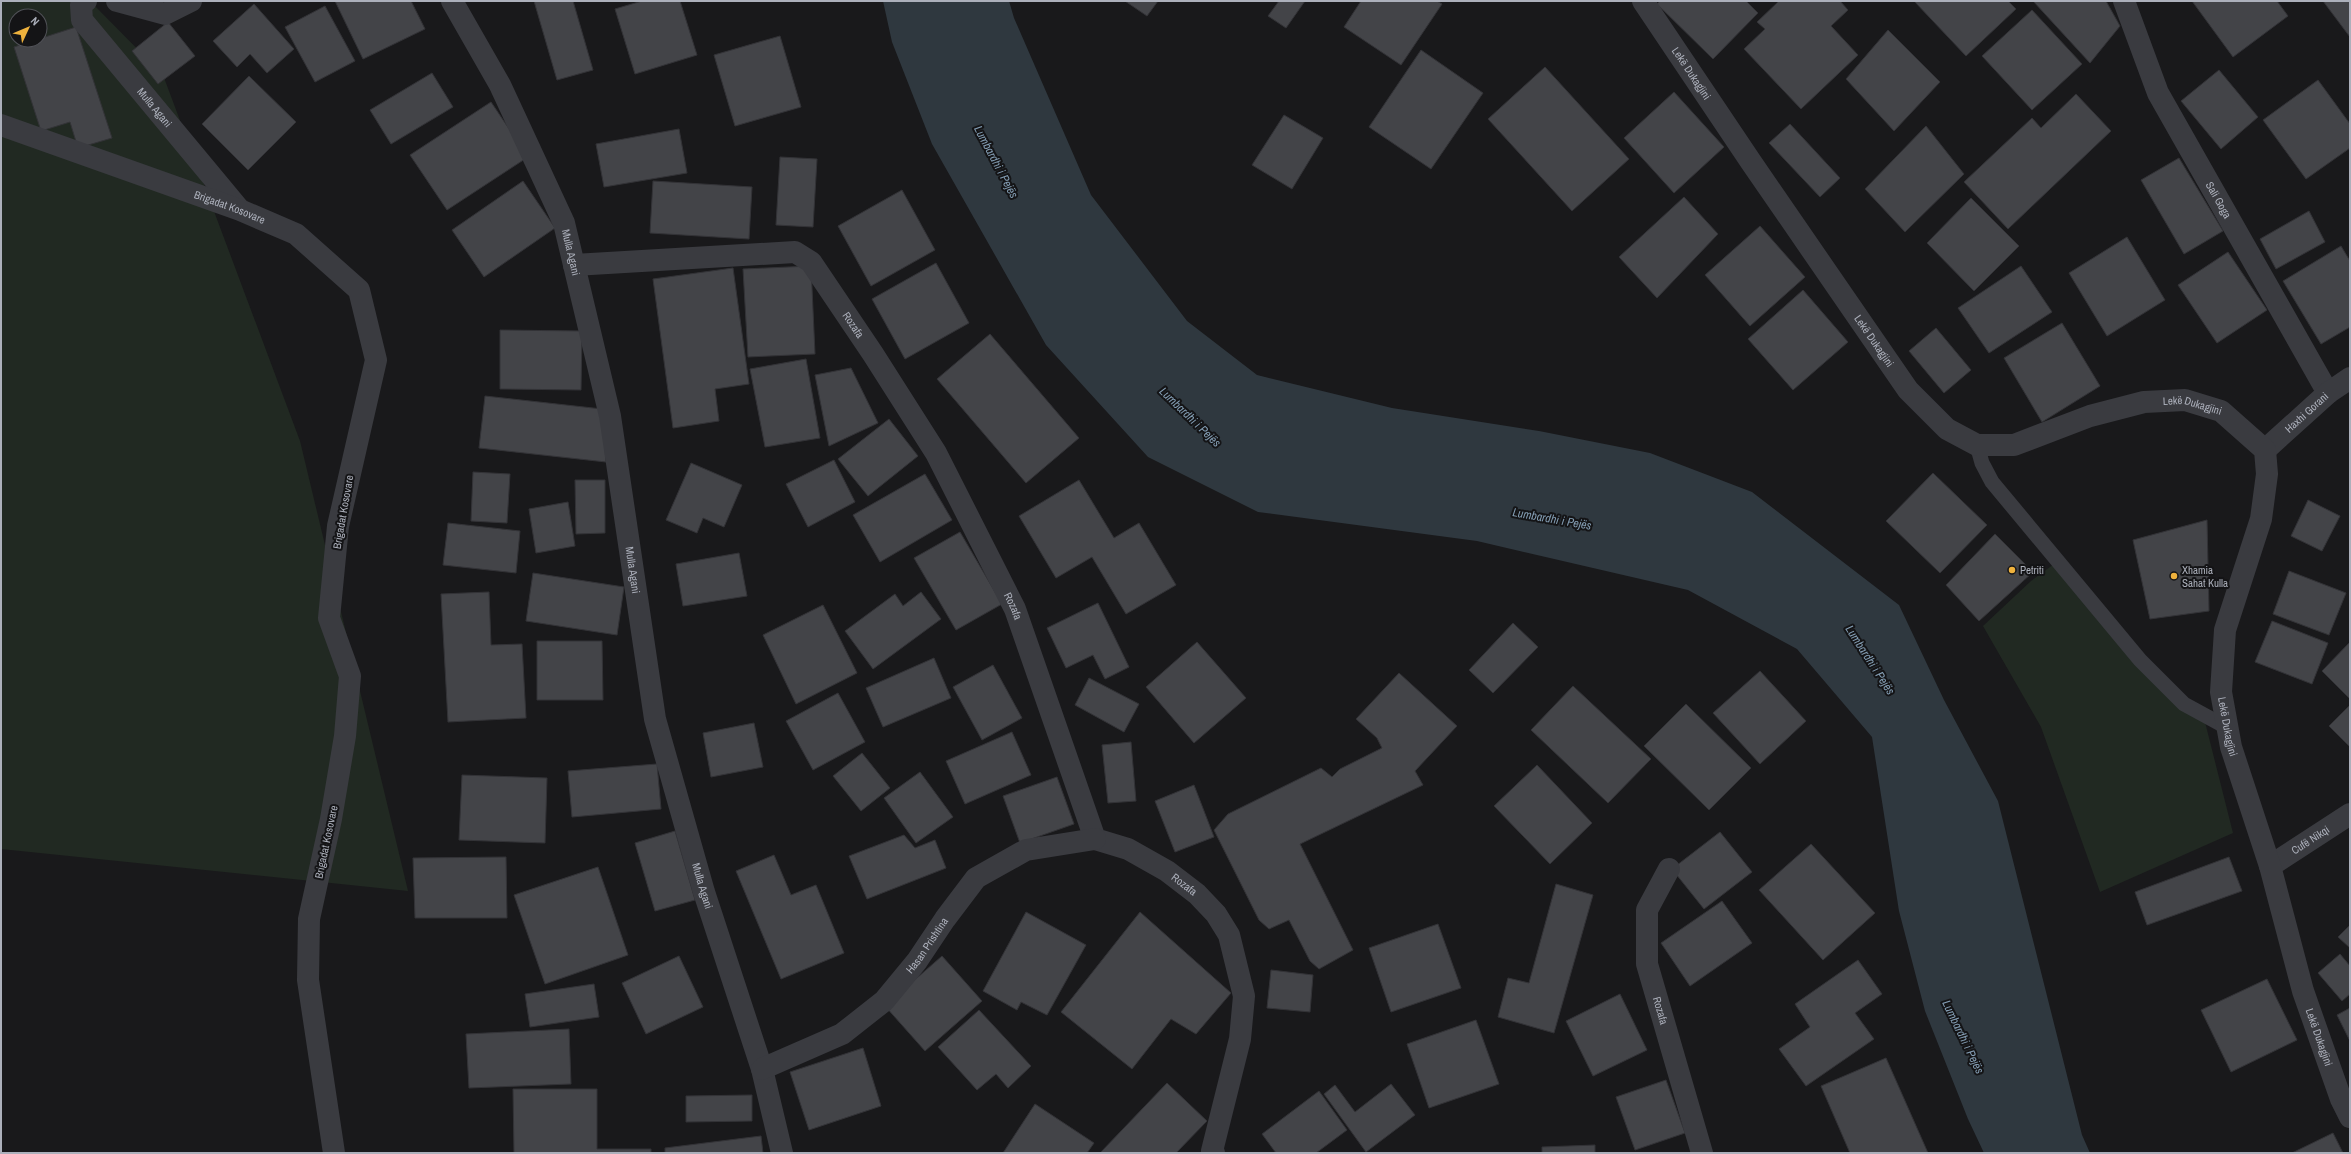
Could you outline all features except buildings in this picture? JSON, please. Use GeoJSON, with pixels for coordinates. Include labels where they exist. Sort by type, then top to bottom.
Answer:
{"type":"FeatureCollection","features":[{"type":"Feature","properties":{"kind":"street","name":"Mulla Agani"},"geometry":{"type":"LineString","coordinates":[[86,1],[81,5],[82,20],[240,210]]}},
{"type":"Feature","properties":{"kind":"street"},"geometry":{"type":"LineString","coordinates":[[117,1],[165,14],[191,1]]}},
{"type":"Feature","properties":{"kind":"street","name":"Mulla Agani"},"geometry":{"type":"LineString","coordinates":[[452,1],[500,85],[564,223],[610,416],[655,719],[704,892],[762,1069],[782,1153]]}},
{"type":"Feature","properties":{"kind":"street","name":"Lekë Dukagjini"},"geometry":{"type":"LineString","coordinates":[[1644,1],[1750,162],[1908,390],[1947,429],[1977,445],[2014,444],[2090,416],[2144,402],[2185,400],[2220,411],[2265,450],[2267,474],[2261,519],[2224,630],[2222,692],[2231,747],[2270,866],[2303,991],[2341,1099],[2350,1117]]}},
{"type":"Feature","properties":{"kind":"street","name":"Sali Goga"},"geometry":{"type":"LineString","coordinates":[[2124,1],[2158,93],[2328,393]]}},
{"type":"Feature","properties":{"kind":"street","name":"Brigadat Kosovare"},"geometry":{"type":"LineString","coordinates":[[1,124],[240,210],[296,234],[359,290],[376,360],[338,526],[329,618],[350,676],[345,736],[331,819],[309,919],[308,980],[334,1153]]}},
{"type":"Feature","properties":{"kind":"street","name":"Rozafa"},"geometry":{"type":"LineString","coordinates":[[574,264],[795,252],[810,262],[873,354],[936,452],[1012,602],[1095,838],[1128,849],[1167,871],[1207,904],[1216,914],[1229,935],[1244,996],[1240,1039],[1226,1086],[1212,1152]]}},
{"type":"Feature","properties":{"kind":"street","name":"Haxhi Gorani"},"geometry":{"type":"LineString","coordinates":[[2265,450],[2328,393],[2350,378]]}},
{"type":"Feature","properties":{"kind":"street","name":"Cufë Nikqi"},"geometry":{"type":"LineString","coordinates":[[2270,866],[2350,814]]}},
{"type":"Feature","properties":{"kind":"street","name":"Hasan Prishtina"},"geometry":{"type":"LineString","coordinates":[[762,1069],[842,1034],[884,1001],[918,961],[945,919],[976,878],[1026,850],[1095,838]]}},
{"type":"Feature","properties":{"kind":"street","name":"Rozafa"},"geometry":{"type":"LineString","coordinates":[[1669,870],[1647,910],[1647,964],[1702,1153]]}},
{"type":"Feature","properties":{"kind":"lane"},"geometry":{"type":"LineString","coordinates":[[1977,445],[1982,463],[1992,482],[2140,660],[2184,704],[2228,728]]}},
{"type":"Feature","properties":{"kind":"shaded area"},"geometry":{"type":"Polygon","coordinates":[[[1,1],[90,1],[163,75],[300,441],[408,891],[1,849],[1,1]]]}},
{"type":"Feature","properties":{"kind":"shaded area"},"geometry":{"type":"Polygon","coordinates":[[[2058,561],[2140,660],[2203,714],[2233,833],[2100,892],[2041,727],[1983,626],[2031,581],[2058,561]]]}},
{"type":"Feature","properties":{"kind":"water","name":"Lumbardhi i Pejës"},"geometry":{"type":"Polygon","coordinates":[[[883,1],[1009,1],[1014,18],[1091,195],[1187,321],[1257,375],[1392,408],[1539,431],[1650,453],[1752,492],[1899,605],[1944,700],[1998,801],[2082,1135],[2090,1153],[1984,1153],[1968,1119],[1925,1011],[1899,911],[1872,737],[1797,649],[1688,590],[1477,541],[1258,512],[1148,457],[1046,345],[932,144],[892,42],[883,1]]]}},
{"type":"Feature","properties":{"kind":"place","name":"Petriti"},"geometry":{"type":"Point","coordinates":[2012,570]}},
{"type":"Feature","properties":{"kind":"place","name":"Xhamia Sahat Kulla"},"geometry":{"type":"Point","coordinates":[2174,576]}}]}
